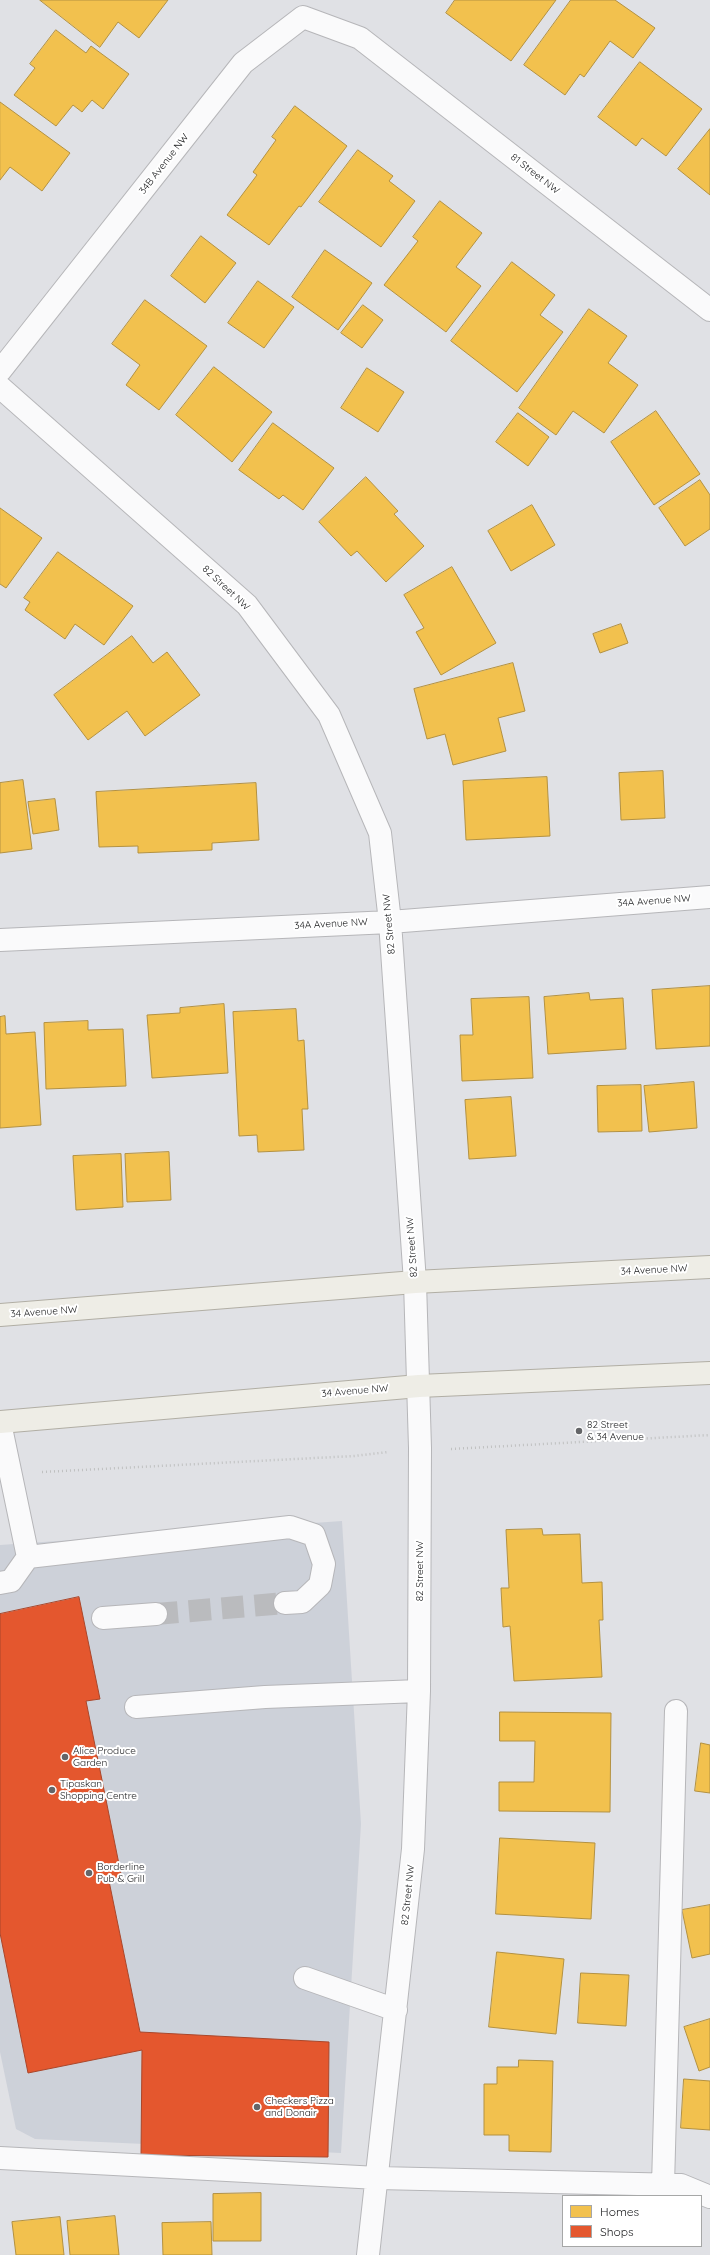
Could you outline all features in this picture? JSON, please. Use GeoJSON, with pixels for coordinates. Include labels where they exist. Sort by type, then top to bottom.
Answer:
{"type":"FeatureCollection","features":[{"type":"Feature","properties":{"kind":"main road","name":"34 Avenue NW"},"geometry":{"type":"LineString","coordinates":[[0,1315],[415,1282],[710,1267]]}},
{"type":"Feature","properties":{"kind":"main road","name":"34 Avenue NW"},"geometry":{"type":"LineString","coordinates":[[0,1422],[418,1386],[710,1373]]}},
{"type":"Feature","properties":{"kind":"street","name":"34B Avenue NW"},"geometry":{"type":"LineString","coordinates":[[0,371],[243,63],[303,17],[360,38]]}},
{"type":"Feature","properties":{"kind":"street","name":"81 Street NW"},"geometry":{"type":"LineString","coordinates":[[360,38],[710,310]]}},
{"type":"Feature","properties":{"kind":"street","name":"82 Street NW"},"geometry":{"type":"LineString","coordinates":[[0,387],[247,605],[329,715],[380,833],[390,922],[415,1282],[420,1448],[419,1691],[413,1848],[378,2178],[368,2255]]}},
{"type":"Feature","properties":{"kind":"street","name":"34A Avenue NW"},"geometry":{"type":"LineString","coordinates":[[0,940],[390,922],[710,897]]}},
{"type":"Feature","properties":{"kind":"street"},"geometry":{"type":"LineString","coordinates":[[0,1422],[9,1474],[28,1557],[11,1582],[0,1583]]}},
{"type":"Feature","properties":{"kind":"street"},"geometry":{"type":"LineString","coordinates":[[28,1557],[290,1526],[314,1535],[324,1564],[320,1585],[302,1602],[285,1603]]}},
{"type":"Feature","properties":{"kind":"street"},"geometry":{"type":"LineString","coordinates":[[103,1618],[156,1614]]}},
{"type":"Feature","properties":{"kind":"street"},"geometry":{"type":"LineString","coordinates":[[136,1708],[265,1697],[419,1691]]}},
{"type":"Feature","properties":{"kind":"street"},"geometry":{"type":"LineString","coordinates":[[663,2185],[676,1711]]}},
{"type":"Feature","properties":{"kind":"street"},"geometry":{"type":"LineString","coordinates":[[305,1978],[396,2010]]}},
{"type":"Feature","properties":{"kind":"street"},"geometry":{"type":"LineString","coordinates":[[0,2158],[378,2178],[663,2185],[681,2186],[710,2197]]}},
{"type":"Feature","properties":{"kind":"path"},"geometry":{"type":"LineString","coordinates":[[9,1474],[354,1456],[420,1448],[472,1449],[710,1435]]}},
{"type":"Feature","properties":{"kind":"shaded area"},"geometry":{"type":"Polygon","coordinates":[[[342,1521],[361,1824],[341,2153],[35,2139],[16,2129],[0,2052],[0,1545],[342,1521]]]}},
{"type":"Feature","properties":{"kind":"building: Homes"},"geometry":{"type":"Polygon","coordinates":[[[40,0],[168,0],[139,38],[118,22],[100,47],[40,0]]]}},
{"type":"Feature","properties":{"kind":"building: Homes"},"geometry":{"type":"Polygon","coordinates":[[[455,0],[556,0],[511,61],[446,13],[455,0]]]}},
{"type":"Feature","properties":{"kind":"building: Homes"},"geometry":{"type":"Polygon","coordinates":[[[571,0],[615,0],[655,28],[633,58],[610,41],[584,77],[580,74],[565,95],[524,65],[571,0]]]}},
{"type":"Feature","properties":{"kind":"building: Homes"},"geometry":{"type":"Polygon","coordinates":[[[56,30],[86,53],[91,46],[129,74],[103,109],[92,100],[82,112],[73,105],[56,126],[14,95],[35,68],[30,64],[56,30]]]}},
{"type":"Feature","properties":{"kind":"building: Homes"},"geometry":{"type":"Polygon","coordinates":[[[640,62],[702,109],[666,156],[642,138],[636,146],[598,117],[640,62]]]}},
{"type":"Feature","properties":{"kind":"building: Homes"},"geometry":{"type":"Polygon","coordinates":[[[0,102],[70,153],[42,191],[10,167],[0,180],[0,102]]]}},
{"type":"Feature","properties":{"kind":"building: Homes"},"geometry":{"type":"Polygon","coordinates":[[[295,106],[347,146],[301,207],[299,206],[269,245],[227,215],[257,175],[253,172],[276,140],[272,137],[295,106]]]}},
{"type":"Feature","properties":{"kind":"building: Homes"},"geometry":{"type":"Polygon","coordinates":[[[710,129],[710,195],[678,169],[710,129]]]}},
{"type":"Feature","properties":{"kind":"building: Homes"},"geometry":{"type":"Polygon","coordinates":[[[358,150],[393,176],[389,181],[415,201],[381,247],[319,202],[358,150]]]}},
{"type":"Feature","properties":{"kind":"building: Homes"},"geometry":{"type":"Polygon","coordinates":[[[440,201],[482,233],[456,267],[481,286],[446,332],[384,285],[418,241],[413,237],[440,201]]]}},
{"type":"Feature","properties":{"kind":"building: Homes"},"geometry":{"type":"Polygon","coordinates":[[[201,236],[236,263],[205,303],[171,276],[201,236]]]}},
{"type":"Feature","properties":{"kind":"building: Homes"},"geometry":{"type":"Polygon","coordinates":[[[325,250],[372,283],[338,330],[292,297],[325,250]]]}},
{"type":"Feature","properties":{"kind":"building: Homes"},"geometry":{"type":"Polygon","coordinates":[[[512,262],[555,295],[540,315],[563,332],[517,392],[451,341],[512,262]]]}},
{"type":"Feature","properties":{"kind":"building: Homes"},"geometry":{"type":"Polygon","coordinates":[[[258,281],[294,307],[264,348],[228,323],[258,281]]]}},
{"type":"Feature","properties":{"kind":"building: Homes"},"geometry":{"type":"Polygon","coordinates":[[[145,300],[207,346],[159,410],[126,385],[140,365],[112,344],[145,300]]]}},
{"type":"Feature","properties":{"kind":"building: Homes"},"geometry":{"type":"Polygon","coordinates":[[[363,305],[383,320],[362,348],[341,333],[363,305]]]}},
{"type":"Feature","properties":{"kind":"building: Homes"},"geometry":{"type":"Polygon","coordinates":[[[589,309],[627,336],[608,363],[638,385],[604,433],[573,411],[556,435],[519,408],[589,309]]]}},
{"type":"Feature","properties":{"kind":"building: Homes"},"geometry":{"type":"Polygon","coordinates":[[[214,367],[272,412],[232,462],[176,415],[214,367]]]}},
{"type":"Feature","properties":{"kind":"building: Homes"},"geometry":{"type":"Polygon","coordinates":[[[367,368],[404,392],[378,432],[341,408],[367,368]]]}},
{"type":"Feature","properties":{"kind":"building: Homes"},"geometry":{"type":"Polygon","coordinates":[[[656,411],[700,474],[654,505],[611,442],[656,411]]]}},
{"type":"Feature","properties":{"kind":"building: Homes"},"geometry":{"type":"Polygon","coordinates":[[[518,413],[549,437],[528,466],[496,442],[518,413]]]}},
{"type":"Feature","properties":{"kind":"building: Homes"},"geometry":{"type":"Polygon","coordinates":[[[273,423],[334,468],[303,510],[283,495],[279,499],[239,470],[273,423]]]}},
{"type":"Feature","properties":{"kind":"building: Homes"},"geometry":{"type":"Polygon","coordinates":[[[366,477],[398,511],[394,514],[424,546],[386,582],[357,551],[351,556],[319,522],[366,477]]]}},
{"type":"Feature","properties":{"kind":"building: Homes"},"geometry":{"type":"Polygon","coordinates":[[[700,480],[710,495],[710,529],[685,546],[659,508],[700,480]]]}},
{"type":"Feature","properties":{"kind":"building: Homes"},"geometry":{"type":"Polygon","coordinates":[[[532,505],[555,545],[511,571],[488,531],[532,505]]]}},
{"type":"Feature","properties":{"kind":"building: Homes"},"geometry":{"type":"Polygon","coordinates":[[[0,508],[42,538],[6,588],[0,584],[0,508]]]}},
{"type":"Feature","properties":{"kind":"building: Homes"},"geometry":{"type":"Polygon","coordinates":[[[58,552],[133,606],[104,645],[75,624],[65,639],[25,610],[30,602],[24,598],[58,552]]]}},
{"type":"Feature","properties":{"kind":"building: Homes"},"geometry":{"type":"Polygon","coordinates":[[[452,567],[496,643],[441,675],[416,632],[424,628],[404,595],[452,567]]]}},
{"type":"Feature","properties":{"kind":"building: Homes"},"geometry":{"type":"Polygon","coordinates":[[[621,624],[628,643],[600,653],[593,634],[621,624]]]}},
{"type":"Feature","properties":{"kind":"building: Homes"},"geometry":{"type":"Polygon","coordinates":[[[132,636],[153,663],[167,652],[200,695],[145,736],[127,711],[88,740],[54,695],[132,636]]]}},
{"type":"Feature","properties":{"kind":"building: Homes"},"geometry":{"type":"Polygon","coordinates":[[[513,663],[525,711],[498,718],[506,751],[453,765],[445,734],[427,739],[414,689],[513,663]]]}},
{"type":"Feature","properties":{"kind":"building: Homes"},"geometry":{"type":"Polygon","coordinates":[[[663,771],[665,818],[621,820],[619,773],[663,771]]]}},
{"type":"Feature","properties":{"kind":"building: Homes"},"geometry":{"type":"Polygon","coordinates":[[[547,777],[550,836],[466,840],[463,781],[547,777]]]}},
{"type":"Feature","properties":{"kind":"building: Homes"},"geometry":{"type":"Polygon","coordinates":[[[23,780],[32,849],[0,853],[0,783],[23,780]]]}},
{"type":"Feature","properties":{"kind":"building: Homes"},"geometry":{"type":"Polygon","coordinates":[[[256,783],[259,840],[212,843],[212,850],[138,853],[138,846],[99,847],[96,792],[256,783]]]}},
{"type":"Feature","properties":{"kind":"building: Homes"},"geometry":{"type":"Polygon","coordinates":[[[55,799],[59,830],[33,834],[28,802],[55,799]]]}},
{"type":"Feature","properties":{"kind":"building: Homes"},"geometry":{"type":"Polygon","coordinates":[[[710,986],[710,1046],[656,1049],[652,990],[710,986]]]}},
{"type":"Feature","properties":{"kind":"building: Homes"},"geometry":{"type":"Polygon","coordinates":[[[589,993],[590,1000],[623,998],[626,1049],[548,1054],[544,997],[589,993]]]}},
{"type":"Feature","properties":{"kind":"building: Homes"},"geometry":{"type":"Polygon","coordinates":[[[529,997],[533,1078],[462,1081],[460,1035],[473,1035],[471,999],[529,997]]]}},
{"type":"Feature","properties":{"kind":"building: Homes"},"geometry":{"type":"Polygon","coordinates":[[[224,1004],[228,1073],[152,1078],[147,1015],[180,1013],[180,1008],[224,1004]]]}},
{"type":"Feature","properties":{"kind":"building: Homes"},"geometry":{"type":"Polygon","coordinates":[[[296,1009],[298,1041],[304,1040],[308,1109],[302,1109],[304,1150],[258,1152],[257,1135],[239,1136],[233,1012],[296,1009]]]}},
{"type":"Feature","properties":{"kind":"building: Homes"},"geometry":{"type":"Polygon","coordinates":[[[5,1016],[6,1034],[35,1032],[41,1125],[0,1128],[0,1017],[5,1016]]]}},
{"type":"Feature","properties":{"kind":"building: Homes"},"geometry":{"type":"Polygon","coordinates":[[[88,1021],[88,1030],[123,1029],[126,1086],[46,1089],[44,1023],[88,1021]]]}},
{"type":"Feature","properties":{"kind":"building: Homes"},"geometry":{"type":"Polygon","coordinates":[[[694,1082],[697,1128],[649,1132],[644,1086],[694,1082]]]}},
{"type":"Feature","properties":{"kind":"building: Homes"},"geometry":{"type":"Polygon","coordinates":[[[641,1085],[642,1131],[598,1132],[597,1086],[641,1085]]]}},
{"type":"Feature","properties":{"kind":"building: Homes"},"geometry":{"type":"Polygon","coordinates":[[[511,1097],[516,1156],[469,1159],[465,1100],[511,1097]]]}},
{"type":"Feature","properties":{"kind":"building: Homes"},"geometry":{"type":"Polygon","coordinates":[[[169,1152],[171,1200],[127,1202],[125,1154],[169,1152]]]}},
{"type":"Feature","properties":{"kind":"building: Homes"},"geometry":{"type":"Polygon","coordinates":[[[121,1154],[123,1207],[76,1210],[73,1156],[121,1154]]]}},
{"type":"Feature","properties":{"kind":"building: Homes"},"geometry":{"type":"Polygon","coordinates":[[[542,1529],[543,1535],[580,1534],[582,1583],[602,1582],[603,1620],[599,1620],[602,1677],[514,1681],[510,1626],[503,1627],[501,1588],[509,1588],[506,1530],[542,1529]]]}},
{"type":"Feature","properties":{"kind":"building: Homes"},"geometry":{"type":"Polygon","coordinates":[[[500,1712],[611,1713],[610,1812],[499,1811],[499,1782],[534,1782],[535,1741],[500,1741],[500,1712]]]}},
{"type":"Feature","properties":{"kind":"building: Homes"},"geometry":{"type":"Polygon","coordinates":[[[701,1743],[710,1745],[710,1793],[695,1791],[701,1743]]]}},
{"type":"Feature","properties":{"kind":"building: Homes"},"geometry":{"type":"Polygon","coordinates":[[[500,1838],[595,1843],[591,1919],[496,1914],[500,1838]]]}},
{"type":"Feature","properties":{"kind":"building: Homes"},"geometry":{"type":"Polygon","coordinates":[[[710,1905],[710,1954],[692,1958],[682,1910],[710,1905]]]}},
{"type":"Feature","properties":{"kind":"building: Homes"},"geometry":{"type":"Polygon","coordinates":[[[497,1952],[564,1959],[556,2034],[489,2027],[497,1952]]]}},
{"type":"Feature","properties":{"kind":"building: Homes"},"geometry":{"type":"Polygon","coordinates":[[[581,1973],[629,1975],[626,2026],[578,2023],[581,1973]]]}},
{"type":"Feature","properties":{"kind":"building: Homes"},"geometry":{"type":"Polygon","coordinates":[[[710,2019],[710,2067],[699,2071],[684,2027],[710,2019]]]}},
{"type":"Feature","properties":{"kind":"building: Homes"},"geometry":{"type":"Polygon","coordinates":[[[519,2060],[553,2061],[551,2152],[509,2151],[509,2135],[484,2135],[484,2084],[497,2084],[497,2067],[518,2067],[519,2060]]]}},
{"type":"Feature","properties":{"kind":"building: Homes"},"geometry":{"type":"Polygon","coordinates":[[[684,2079],[710,2081],[710,2130],[681,2128],[684,2079]]]}},
{"type":"Feature","properties":{"kind":"building: Homes"},"geometry":{"type":"Polygon","coordinates":[[[261,2193],[261,2241],[213,2241],[213,2194],[261,2193]]]}},
{"type":"Feature","properties":{"kind":"building: Homes"},"geometry":{"type":"Polygon","coordinates":[[[115,2216],[119,2255],[70,2255],[67,2221],[115,2216]]]}},
{"type":"Feature","properties":{"kind":"building: Homes"},"geometry":{"type":"Polygon","coordinates":[[[60,2217],[64,2255],[16,2255],[12,2222],[60,2217]]]}},
{"type":"Feature","properties":{"kind":"building: Homes"},"geometry":{"type":"Polygon","coordinates":[[[211,2222],[212,2255],[163,2255],[162,2223],[211,2222]]]}},
{"type":"Feature","properties":{"kind":"building: Shops","name":"Tipaskan Shopping Centre"},"geometry":{"type":"Polygon","coordinates":[[[79,1597],[100,1699],[86,1701],[122,1879],[109,1881],[140,2032],[329,2042],[328,2157],[141,2155],[142,2050],[28,2073],[0,1933],[0,1614],[79,1597]]]}},
{"type":"Feature","properties":{"kind":"tunnel"},"geometry":{"type":"LineString","coordinates":[[156,1614],[285,1603]]}},
{"type":"Feature","properties":{"kind":"place","name":"82 Street & 34 Avenue"},"geometry":{"type":"Point","coordinates":[579,1431]}},
{"type":"Feature","properties":{"kind":"place","name":"Alice Produce Garden"},"geometry":{"type":"Point","coordinates":[65,1757]}},
{"type":"Feature","properties":{"kind":"place","name":"Tipaskan Shopping Centre"},"geometry":{"type":"Point","coordinates":[52,1790]}},
{"type":"Feature","properties":{"kind":"place","name":"Borderline Pub & Grill"},"geometry":{"type":"Point","coordinates":[89,1873]}},
{"type":"Feature","properties":{"kind":"place","name":"Checkers Pizza and Donair"},"geometry":{"type":"Point","coordinates":[257,2107]}}]}
